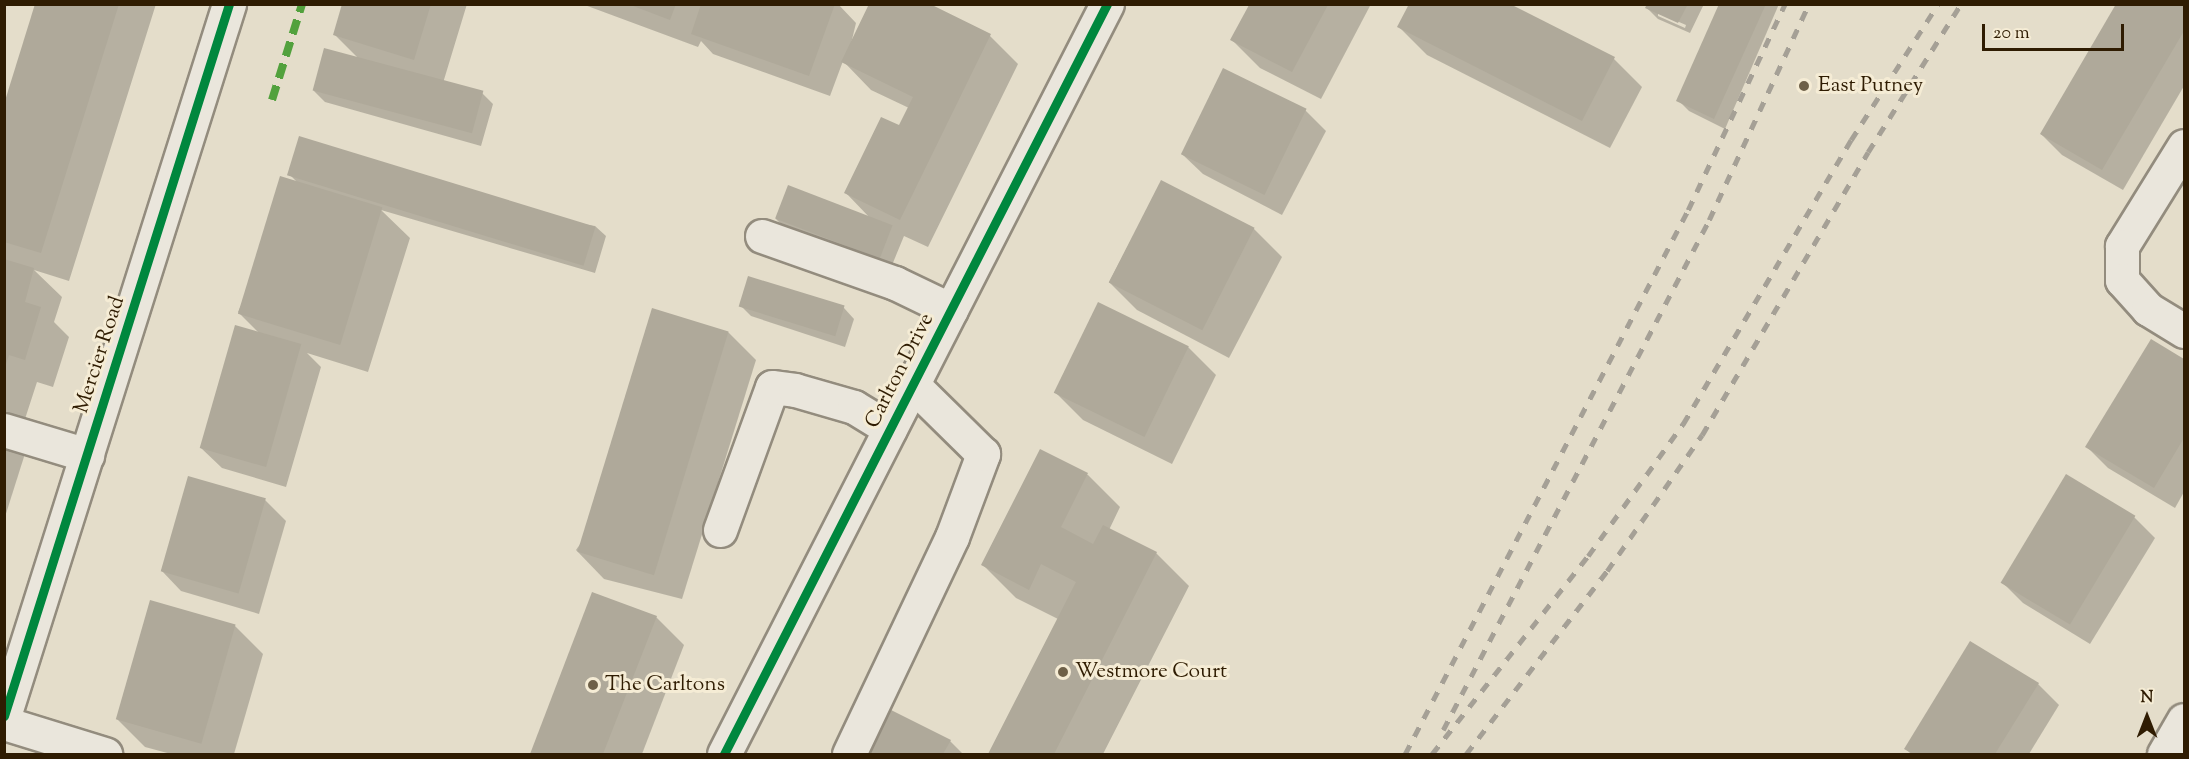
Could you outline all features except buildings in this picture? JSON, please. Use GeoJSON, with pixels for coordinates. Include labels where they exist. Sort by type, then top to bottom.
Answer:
{"type":"FeatureCollection","features":[{"type":"Feature","properties":{"kind":"street","name":"Mercier Road"},"geometry":{"type":"LineString","coordinates":[[4,716],[229,4]]}},
{"type":"Feature","properties":{"kind":"street","name":"Carlton Drive"},"geometry":{"type":"LineString","coordinates":[[724,754],[1107,4]]}},
{"type":"Feature","properties":{"kind":"street"},"geometry":{"type":"LineString","coordinates":[[2184,146],[2122,246],[2122,280],[2148,309],[2184,331]]}},
{"type":"Feature","properties":{"kind":"street"},"geometry":{"type":"LineString","coordinates":[[762,236],[895,283],[951,310]]}},
{"type":"Feature","properties":{"kind":"street"},"geometry":{"type":"LineString","coordinates":[[849,754],[952,537],[983,454],[913,385]]}},
{"type":"Feature","properties":{"kind":"street"},"geometry":{"type":"LineString","coordinates":[[720,530],[772,387],[795,390],[854,407],[890,429]]}},
{"type":"Feature","properties":{"kind":"street"},"geometry":{"type":"LineString","coordinates":[[4,430],[87,455]]}},
{"type":"Feature","properties":{"kind":"street"},"geometry":{"type":"LineString","coordinates":[[4,723],[105,754]]}},
{"type":"Feature","properties":{"kind":"railway"},"geometry":{"type":"LineString","coordinates":[[1405,754],[1688,210],[1785,4]]}},
{"type":"Feature","properties":{"kind":"railway"},"geometry":{"type":"LineString","coordinates":[[1443,730],[1709,220],[1809,4]]}},
{"type":"Feature","properties":{"kind":"railway"},"geometry":{"type":"LineString","coordinates":[[1432,754],[1588,556],[1683,424],[1851,140],[1938,4]]}},
{"type":"Feature","properties":{"kind":"railway"},"geometry":{"type":"LineString","coordinates":[[1466,754],[1607,571],[1702,435],[1868,152],[1961,4]]}},
{"type":"Feature","properties":{"kind":"marked path"},"geometry":{"type":"LineString","coordinates":[[272,100],[302,4]]}},
{"type":"Feature","properties":{"kind":"cycle path"},"geometry":{"type":"LineString","coordinates":[[4,716],[229,4]]}},
{"type":"Feature","properties":{"kind":"cycle path"},"geometry":{"type":"LineString","coordinates":[[724,754],[1107,4]]}},
{"type":"Feature","properties":{"kind":"place","name":"East Putney"},"geometry":{"type":"Point","coordinates":[1804,86]}},
{"type":"Feature","properties":{"kind":"place","name":"Westmore Court"},"geometry":{"type":"Point","coordinates":[1063,672]}},
{"type":"Feature","properties":{"kind":"place","name":"The Carltons"},"geometry":{"type":"Point","coordinates":[593,685]}}]}
